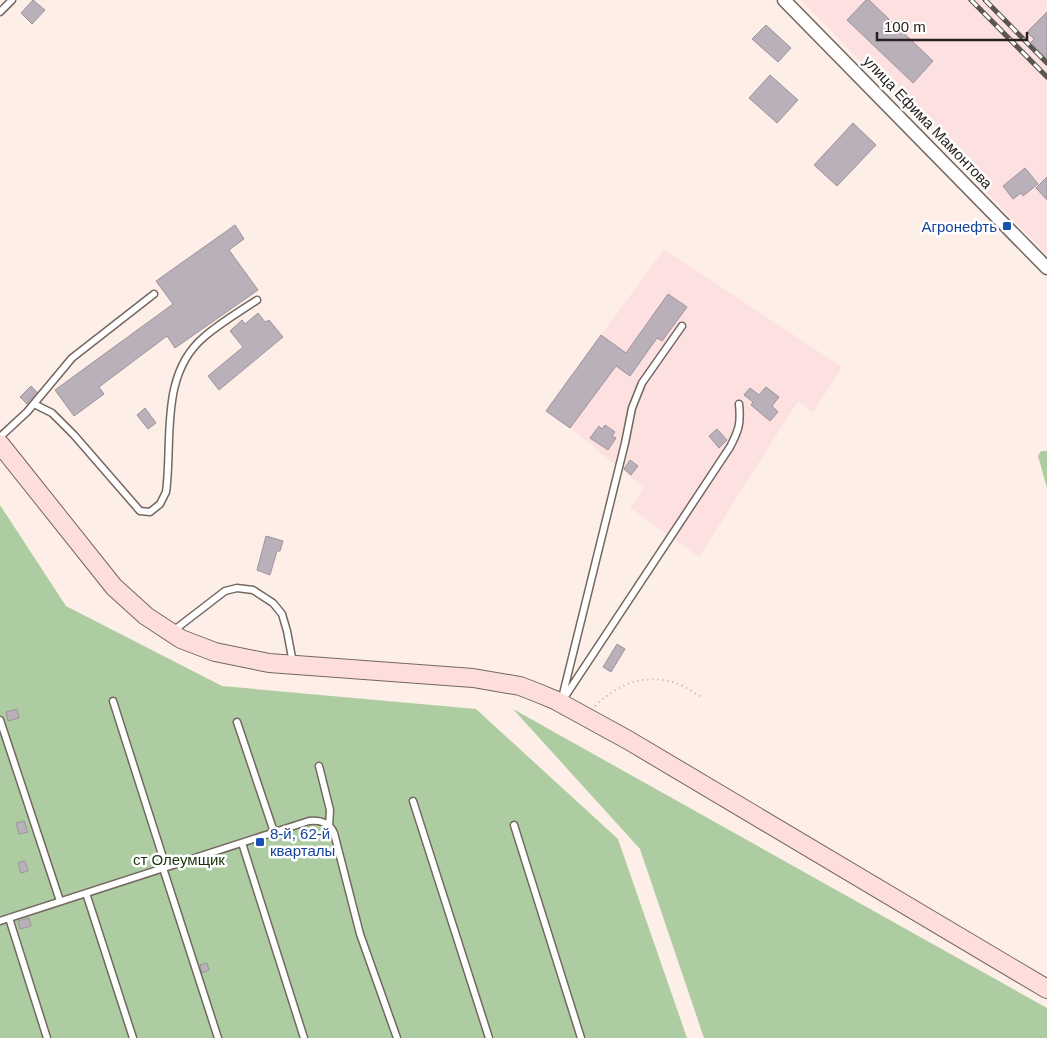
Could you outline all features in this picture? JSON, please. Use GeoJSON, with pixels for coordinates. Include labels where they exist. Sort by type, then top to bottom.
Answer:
{"type":"FeatureCollection","features":[{"type":"Feature","properties":{"kind":"street","name":"улица Ефима Мамонтова"},"geometry":{"type":"LineString","coordinates":[[784,0],[1047,268]]}},
{"type":"Feature","properties":{"kind":"street"},"geometry":{"type":"LineString","coordinates":[[0,444],[114,587],[146,616],[181,640],[239,658],[294,665],[451,676],[498,681],[520,686],[561,703],[628,740],[1047,989]]}},
{"type":"Feature","properties":{"kind":"lane"},"geometry":{"type":"LineString","coordinates":[[0,12],[12,0]]}},
{"type":"Feature","properties":{"kind":"lane"},"geometry":{"type":"LineString","coordinates":[[0,436],[34,404],[72,358],[154,294]]}},
{"type":"Feature","properties":{"kind":"lane"},"geometry":{"type":"LineString","coordinates":[[34,404],[52,413],[74,435],[140,512],[150,512],[160,504],[166,492],[172,397],[182,365],[190,352],[203,338],[257,300]]}},
{"type":"Feature","properties":{"kind":"lane"},"geometry":{"type":"LineString","coordinates":[[561,703],[632,408],[642,384],[682,326]]}},
{"type":"Feature","properties":{"kind":"lane"},"geometry":{"type":"LineString","coordinates":[[561,703],[730,447],[739,430],[740,404]]}},
{"type":"Feature","properties":{"kind":"lane"},"geometry":{"type":"LineString","coordinates":[[170,633],[225,591],[237,588],[253,590],[273,603],[282,614],[289,637],[294,665]]}},
{"type":"Feature","properties":{"kind":"lane"},"geometry":{"type":"LineString","coordinates":[[113,701],[218,1038]]}},
{"type":"Feature","properties":{"kind":"lane"},"geometry":{"type":"LineString","coordinates":[[0,720],[60,901]]}},
{"type":"Feature","properties":{"kind":"lane"},"geometry":{"type":"LineString","coordinates":[[237,722],[274,832]]}},
{"type":"Feature","properties":{"kind":"lane"},"geometry":{"type":"LineString","coordinates":[[318,766],[330,810],[329,826]]}},
{"type":"Feature","properties":{"kind":"lane"},"geometry":{"type":"LineString","coordinates":[[414,801],[489,1038]]}},
{"type":"Feature","properties":{"kind":"lane"},"geometry":{"type":"LineString","coordinates":[[0,921],[274,832],[309,821],[318,821],[329,826],[334,833],[360,934],[396,1038]]}},
{"type":"Feature","properties":{"kind":"lane"},"geometry":{"type":"LineString","coordinates":[[514,824],[581,1038]]}},
{"type":"Feature","properties":{"kind":"lane"},"geometry":{"type":"LineString","coordinates":[[242,843],[304,1038]]}},
{"type":"Feature","properties":{"kind":"lane"},"geometry":{"type":"LineString","coordinates":[[86,893],[133,1038]]}},
{"type":"Feature","properties":{"kind":"lane"},"geometry":{"type":"LineString","coordinates":[[9,918],[47,1038]]}},
{"type":"Feature","properties":{"kind":"path"},"geometry":{"type":"LineString","coordinates":[[584,716],[608,693],[640,679],[674,682],[701,697]]}},
{"type":"Feature","properties":{"kind":"shaded area"},"geometry":{"type":"Polygon","coordinates":[[[801,0],[1047,0],[1047,255],[801,0]]]}},
{"type":"Feature","properties":{"kind":"shaded area"},"geometry":{"type":"Polygon","coordinates":[[[664,249],[842,367],[813,413],[798,401],[699,557],[630,508],[644,488],[546,411],[664,249]]]}},
{"type":"Feature","properties":{"kind":"green space"},"geometry":{"type":"Polygon","coordinates":[[[1041,451],[1047,451],[1047,488],[1038,456],[1041,451]]]}},
{"type":"Feature","properties":{"kind":"green space","name":"ст Олеумщик"},"geometry":{"type":"Polygon","coordinates":[[[0,505],[66,606],[222,686],[476,709],[618,839],[687,1038],[0,1038],[0,505]]]}},
{"type":"Feature","properties":{"kind":"green space"},"geometry":{"type":"Polygon","coordinates":[[[513,709],[1047,1008],[1047,1038],[704,1038],[640,849],[513,709]]]}},
{"type":"Feature","properties":{"kind":"building"},"geometry":{"type":"Polygon","coordinates":[[[33,0],[45,10],[32,24],[21,13],[33,0]]]}},
{"type":"Feature","properties":{"kind":"building"},"geometry":{"type":"Polygon","coordinates":[[[866,0],[869,0],[933,61],[913,83],[847,20],[866,0]]]}},
{"type":"Feature","properties":{"kind":"building"},"geometry":{"type":"Polygon","coordinates":[[[1047,12],[1047,59],[1031,42],[1034,39],[1027,32],[1047,12]]]}},
{"type":"Feature","properties":{"kind":"building"},"geometry":{"type":"Polygon","coordinates":[[[766,25],[791,48],[778,62],[752,39],[766,25]]]}},
{"type":"Feature","properties":{"kind":"building"},"geometry":{"type":"Polygon","coordinates":[[[770,75],[798,100],[777,123],[749,98],[770,75]]]}},
{"type":"Feature","properties":{"kind":"building"},"geometry":{"type":"Polygon","coordinates":[[[853,123],[876,145],[837,186],[814,165],[853,123]]]}},
{"type":"Feature","properties":{"kind":"building"},"geometry":{"type":"Polygon","coordinates":[[[1025,168],[1038,184],[1023,196],[1021,193],[1013,199],[1003,186],[1025,168]]]}},
{"type":"Feature","properties":{"kind":"building"},"geometry":{"type":"Polygon","coordinates":[[[1047,177],[1047,200],[1036,188],[1047,177]]]}},
{"type":"Feature","properties":{"kind":"building"},"geometry":{"type":"Polygon","coordinates":[[[235,225],[244,239],[229,250],[258,290],[175,348],[167,336],[99,387],[104,394],[74,416],[55,390],[173,304],[156,281],[235,225]]]}},
{"type":"Feature","properties":{"kind":"building"},"geometry":{"type":"Polygon","coordinates":[[[668,294],[687,307],[662,341],[657,338],[630,376],[616,366],[570,428],[546,411],[601,335],[626,353],[668,294]]]}},
{"type":"Feature","properties":{"kind":"building"},"geometry":{"type":"Polygon","coordinates":[[[258,313],[265,322],[269,320],[283,337],[219,390],[208,376],[243,347],[230,331],[242,320],[245,324],[258,313]]]}},
{"type":"Feature","properties":{"kind":"building"},"geometry":{"type":"Polygon","coordinates":[[[31,386],[37,392],[27,404],[20,397],[31,386]]]}},
{"type":"Feature","properties":{"kind":"building"},"geometry":{"type":"Polygon","coordinates":[[[766,387],[779,397],[772,406],[778,412],[770,421],[751,405],[753,402],[744,395],[750,388],[759,395],[766,387]]]}},
{"type":"Feature","properties":{"kind":"building"},"geometry":{"type":"Polygon","coordinates":[[[145,408],[156,423],[148,429],[137,415],[145,408]]]}},
{"type":"Feature","properties":{"kind":"building"},"geometry":{"type":"Polygon","coordinates":[[[605,425],[615,432],[612,436],[616,438],[608,450],[590,438],[599,426],[602,429],[605,425]]]}},
{"type":"Feature","properties":{"kind":"building"},"geometry":{"type":"Polygon","coordinates":[[[717,429],[727,440],[719,448],[709,436],[717,429]]]}},
{"type":"Feature","properties":{"kind":"building"},"geometry":{"type":"Polygon","coordinates":[[[630,460],[638,466],[631,475],[624,469],[630,460]]]}},
{"type":"Feature","properties":{"kind":"building"},"geometry":{"type":"Polygon","coordinates":[[[266,536],[283,541],[280,551],[277,551],[270,575],[257,570],[266,536]]]}},
{"type":"Feature","properties":{"kind":"building"},"geometry":{"type":"Polygon","coordinates":[[[617,644],[625,649],[611,672],[603,667],[617,644]]]}},
{"type":"Feature","properties":{"kind":"building"},"geometry":{"type":"Polygon","coordinates":[[[17,709],[19,718],[8,721],[6,712],[17,709]]]}},
{"type":"Feature","properties":{"kind":"building"},"geometry":{"type":"Polygon","coordinates":[[[24,821],[28,832],[19,834],[16,823],[24,821]]]}},
{"type":"Feature","properties":{"kind":"building"},"geometry":{"type":"Polygon","coordinates":[[[25,861],[28,871],[21,873],[18,863],[25,861]]]}},
{"type":"Feature","properties":{"kind":"building"},"geometry":{"type":"Polygon","coordinates":[[[29,918],[31,926],[20,929],[18,921],[29,918]]]}},
{"type":"Feature","properties":{"kind":"building"},"geometry":{"type":"Polygon","coordinates":[[[207,963],[209,970],[202,973],[200,965],[207,963]]]}},
{"type":"Feature","properties":{"kind":"railway"},"geometry":{"type":"LineString","coordinates":[[971,0],[1047,77]]}},
{"type":"Feature","properties":{"kind":"railway"},"geometry":{"type":"LineString","coordinates":[[985,0],[1047,63]]}},
{"type":"Feature","properties":{"kind":"place","name":"Агронефть"},"geometry":{"type":"Point","coordinates":[1007,226]}},
{"type":"Feature","properties":{"kind":"place","name":"8-й, 62-й кварталы"},"geometry":{"type":"Point","coordinates":[260,842]}}]}
